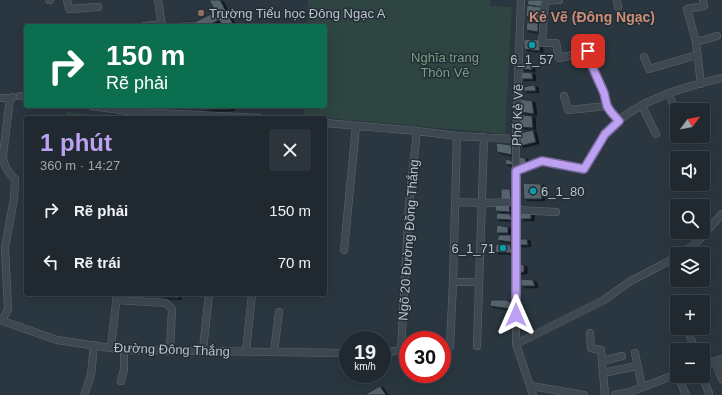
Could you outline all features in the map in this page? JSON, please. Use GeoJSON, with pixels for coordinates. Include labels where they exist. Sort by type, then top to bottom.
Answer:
{"type":"FeatureCollection","features":[{"type":"Feature","properties":{"kind":"street"},"geometry":{"type":"LineString","coordinates":[[67,0],[69,10],[98,7]]}},
{"type":"Feature","properties":{"kind":"street"},"geometry":{"type":"LineString","coordinates":[[158,0],[162,24]]}},
{"type":"Feature","properties":{"kind":"street","name":"Phố Kẻ Vẽ"},"geometry":{"type":"LineString","coordinates":[[521,0],[516,139],[516,344],[534,395]]}},
{"type":"Feature","properties":{"kind":"street"},"geometry":{"type":"LineString","coordinates":[[558,0],[545,0],[542,43],[556,43],[559,58],[588,51],[592,66],[604,93],[607,106],[619,121]]}},
{"type":"Feature","properties":{"kind":"street"},"geometry":{"type":"LineString","coordinates":[[701,84],[696,42],[687,9],[704,6],[703,0]]}},
{"type":"Feature","properties":{"kind":"street"},"geometry":{"type":"LineString","coordinates":[[696,42],[717,36]]}},
{"type":"Feature","properties":{"kind":"street"},"geometry":{"type":"LineString","coordinates":[[644,57],[649,69],[698,55]]}},
{"type":"Feature","properties":{"kind":"street"},"geometry":{"type":"LineString","coordinates":[[516,171],[542,161],[584,169],[605,134],[625,115],[658,97],[722,78]]}},
{"type":"Feature","properties":{"kind":"street"},"geometry":{"type":"LineString","coordinates":[[668,94],[673,103]]}},
{"type":"Feature","properties":{"kind":"street"},"geometry":{"type":"LineString","coordinates":[[564,96],[568,110],[607,106]]}},
{"type":"Feature","properties":{"kind":"street"},"geometry":{"type":"LineString","coordinates":[[0,98],[16,97],[3,155],[3,163],[15,179],[14,199],[5,247],[8,309],[1,320]]}},
{"type":"Feature","properties":{"kind":"street"},"geometry":{"type":"LineString","coordinates":[[642,106],[656,134]]}},
{"type":"Feature","properties":{"kind":"street"},"geometry":{"type":"LineString","coordinates":[[102,108],[136,115],[171,109],[217,116]]}},
{"type":"Feature","properties":{"kind":"street"},"geometry":{"type":"LineString","coordinates":[[327,123],[457,136],[516,139]]}},
{"type":"Feature","properties":{"kind":"street"},"geometry":{"type":"LineString","coordinates":[[344,250],[356,126]]}},
{"type":"Feature","properties":{"kind":"street","name":"Ngõ 20 Đường Đồng Thắng"},"geometry":{"type":"LineString","coordinates":[[391,352],[401,350],[409,212],[417,131]]}},
{"type":"Feature","properties":{"kind":"street"},"geometry":{"type":"LineString","coordinates":[[451,331],[457,136]]}},
{"type":"Feature","properties":{"kind":"street"},"geometry":{"type":"LineString","coordinates":[[477,346],[484,137]]}},
{"type":"Feature","properties":{"kind":"street"},"geometry":{"type":"LineString","coordinates":[[456,202],[516,202]]}},
{"type":"Feature","properties":{"kind":"street"},"geometry":{"type":"LineString","coordinates":[[516,210],[556,212]]}},
{"type":"Feature","properties":{"kind":"street"},"geometry":{"type":"LineString","coordinates":[[691,247],[722,214]]}},
{"type":"Feature","properties":{"kind":"street"},"geometry":{"type":"LineString","coordinates":[[516,344],[604,300],[629,282],[670,261]]}},
{"type":"Feature","properties":{"kind":"street"},"geometry":{"type":"LineString","coordinates":[[453,282],[479,282]]}},
{"type":"Feature","properties":{"kind":"street"},"geometry":{"type":"LineString","coordinates":[[203,350],[209,296]]}},
{"type":"Feature","properties":{"kind":"street"},"geometry":{"type":"LineString","coordinates":[[246,351],[252,296]]}},
{"type":"Feature","properties":{"kind":"street"},"geometry":{"type":"LineString","coordinates":[[111,347],[116,297],[166,303],[172,309],[170,350]]}},
{"type":"Feature","properties":{"kind":"street"},"geometry":{"type":"LineString","coordinates":[[274,352],[279,312]]}},
{"type":"Feature","properties":{"kind":"street","name":"Đường Đông Thắng"},"geometry":{"type":"LineString","coordinates":[[1,320],[57,340],[124,350],[339,353]]}},
{"type":"Feature","properties":{"kind":"street"},"geometry":{"type":"LineString","coordinates":[[590,334],[592,348],[601,350],[605,395]]}},
{"type":"Feature","properties":{"kind":"street"},"geometry":{"type":"LineString","coordinates":[[84,395],[91,375],[94,345]]}},
{"type":"Feature","properties":{"kind":"street"},"geometry":{"type":"LineString","coordinates":[[121,381],[124,369],[124,350]]}},
{"type":"Feature","properties":{"kind":"street"},"geometry":{"type":"LineString","coordinates":[[635,353],[642,387]]}},
{"type":"Feature","properties":{"kind":"street"},"geometry":{"type":"LineString","coordinates":[[602,361],[622,356]]}},
{"type":"Feature","properties":{"kind":"street"},"geometry":{"type":"LineString","coordinates":[[718,360],[722,379]]}},
{"type":"Feature","properties":{"kind":"street"},"geometry":{"type":"LineString","coordinates":[[603,373],[637,366]]}},
{"type":"Feature","properties":{"kind":"street"},"geometry":{"type":"LineString","coordinates":[[615,395],[630,392],[670,377]]}},
{"type":"Feature","properties":{"kind":"street"},"geometry":{"type":"LineString","coordinates":[[681,383],[686,395]]}},
{"type":"Feature","properties":{"kind":"street"},"geometry":{"type":"LineString","coordinates":[[705,383],[709,393]]}},
{"type":"Feature","properties":{"kind":"street"},"geometry":{"type":"LineString","coordinates":[[531,386],[584,395]]}},
{"type":"Feature","properties":{"kind":"green space","name":"Nghĩa trang Thôn Vẽ"},"geometry":{"type":"Polygon","coordinates":[[[308,0],[490,0],[490,6],[512,7],[505,134],[327,118],[327,116],[304,116],[304,108],[327,108],[327,24],[307,24],[308,0]]]}},
{"type":"Feature","properties":{"kind":"green space"},"geometry":{"type":"Polygon","coordinates":[[[66,112],[103,116],[65,116],[66,112]]]}},
{"type":"Feature","properties":{"kind":"building"},"geometry":{"type":"Polygon","coordinates":[[[209,0],[220,0],[233,24],[222,24],[219,20],[211,24],[181,24],[181,22],[195,22],[211,14],[213,18],[218,16],[209,0]]]}},
{"type":"Feature","properties":{"kind":"building"},"geometry":{"type":"Polygon","coordinates":[[[528,0],[542,0],[541,7],[527,5],[528,0]]]}},
{"type":"Feature","properties":{"kind":"building"},"geometry":{"type":"Polygon","coordinates":[[[527,5],[541,7],[539,20],[526,16],[527,5]]]}},
{"type":"Feature","properties":{"kind":"building"},"geometry":{"type":"Polygon","coordinates":[[[527,22],[538,23],[538,32],[526,30],[527,22]]]}},
{"type":"Feature","properties":{"kind":"building","name":"6_1_57"},"geometry":{"type":"Polygon","coordinates":[[[524,39],[539,40],[540,51],[524,49],[524,39]]]}},
{"type":"Feature","properties":{"kind":"building"},"geometry":{"type":"Polygon","coordinates":[[[522,63],[532,64],[532,70],[521,69],[522,63]]]}},
{"type":"Feature","properties":{"kind":"building"},"geometry":{"type":"Polygon","coordinates":[[[522,72],[532,73],[533,79],[521,79],[522,72]]]}},
{"type":"Feature","properties":{"kind":"building"},"geometry":{"type":"Polygon","coordinates":[[[532,85],[535,86],[536,91],[524,91],[524,87],[532,85]]]}},
{"type":"Feature","properties":{"kind":"building"},"geometry":{"type":"Polygon","coordinates":[[[520,99],[532,101],[534,114],[520,112],[520,99]]]}},
{"type":"Feature","properties":{"kind":"building"},"geometry":{"type":"Polygon","coordinates":[[[200,108],[231,108],[231,109],[200,110],[200,108]]]}},
{"type":"Feature","properties":{"kind":"building"},"geometry":{"type":"Polygon","coordinates":[[[521,115],[532,116],[533,128],[520,127],[521,115]]]}},
{"type":"Feature","properties":{"kind":"building"},"geometry":{"type":"Polygon","coordinates":[[[533,130],[536,142],[520,146],[520,133],[533,130]]]}},
{"type":"Feature","properties":{"kind":"building"},"geometry":{"type":"Polygon","coordinates":[[[496,143],[511,145],[512,155],[497,152],[496,143]]]}},
{"type":"Feature","properties":{"kind":"building"},"geometry":{"type":"Polygon","coordinates":[[[518,157],[525,158],[527,165],[518,165],[518,157]]]}},
{"type":"Feature","properties":{"kind":"building"},"geometry":{"type":"Polygon","coordinates":[[[506,159],[512,161],[513,165],[505,164],[506,159]]]}},
{"type":"Feature","properties":{"kind":"building","name":"6_1_80"},"geometry":{"type":"Polygon","coordinates":[[[523,183],[541,184],[542,199],[524,199],[523,183]]]}},
{"type":"Feature","properties":{"kind":"building"},"geometry":{"type":"Polygon","coordinates":[[[501,189],[510,189],[511,199],[501,199],[501,189]]]}},
{"type":"Feature","properties":{"kind":"building"},"geometry":{"type":"Polygon","coordinates":[[[496,204],[509,204],[510,212],[495,211],[496,204]]]}},
{"type":"Feature","properties":{"kind":"building"},"geometry":{"type":"Polygon","coordinates":[[[521,212],[531,212],[531,219],[520,219],[521,212]]]}},
{"type":"Feature","properties":{"kind":"building"},"geometry":{"type":"Polygon","coordinates":[[[497,213],[510,214],[512,220],[496,219],[497,213]]]}},
{"type":"Feature","properties":{"kind":"building"},"geometry":{"type":"Polygon","coordinates":[[[497,225],[508,227],[508,233],[496,233],[497,225]]]}},
{"type":"Feature","properties":{"kind":"building"},"geometry":{"type":"Polygon","coordinates":[[[499,235],[511,235],[511,242],[497,240],[499,235]]]}},
{"type":"Feature","properties":{"kind":"building"},"geometry":{"type":"Polygon","coordinates":[[[519,239],[527,239],[528,245],[518,245],[519,239]]]}},
{"type":"Feature","properties":{"kind":"building","name":"6_1_71"},"geometry":{"type":"Polygon","coordinates":[[[496,244],[510,245],[512,253],[495,252],[496,244]]]}},
{"type":"Feature","properties":{"kind":"building"},"geometry":{"type":"Polygon","coordinates":[[[518,264],[524,265],[524,272],[518,273],[518,264]]]}},
{"type":"Feature","properties":{"kind":"building"},"geometry":{"type":"Polygon","coordinates":[[[521,279],[533,280],[535,286],[521,286],[521,279]]]}},
{"type":"Feature","properties":{"kind":"building"},"geometry":{"type":"Polygon","coordinates":[[[178,296],[178,298],[162,297],[178,296]]]}},
{"type":"Feature","properties":{"kind":"building"},"geometry":{"type":"Polygon","coordinates":[[[491,300],[506,300],[512,303],[511,309],[490,306],[491,300]]]}},
{"type":"Feature","properties":{"kind":"building"},"geometry":{"type":"Polygon","coordinates":[[[380,386],[386,395],[366,395],[366,394],[380,386]]]}},
{"type":"Feature","properties":{"kind":"place","name":"Trường Tiểu học Đông Ngạc A"},"geometry":{"type":"Point","coordinates":[201,13]}},
{"type":"Feature","properties":{"kind":"place","name":"6_1_57"},"geometry":{"type":"Point","coordinates":[532,45]}},
{"type":"Feature","properties":{"kind":"place","name":"6_1_80"},"geometry":{"type":"Point","coordinates":[533,191]}},
{"type":"Feature","properties":{"kind":"place","name":"6_1_71"},"geometry":{"type":"Point","coordinates":[503,248]}},
{"type":"Feature","properties":{"kind":"district","name":"Kẻ Vẽ (Đông Ngạc)"},"geometry":{"type":"Point","coordinates":[592,17]}},
{"type":"Feature","properties":{"kind":"route"},"geometry":{"type":"LineString","coordinates":[[516,315],[516,171],[542,161],[584,169],[605,134],[619,121],[607,106],[604,93],[592,66],[588,51]]}}]}
